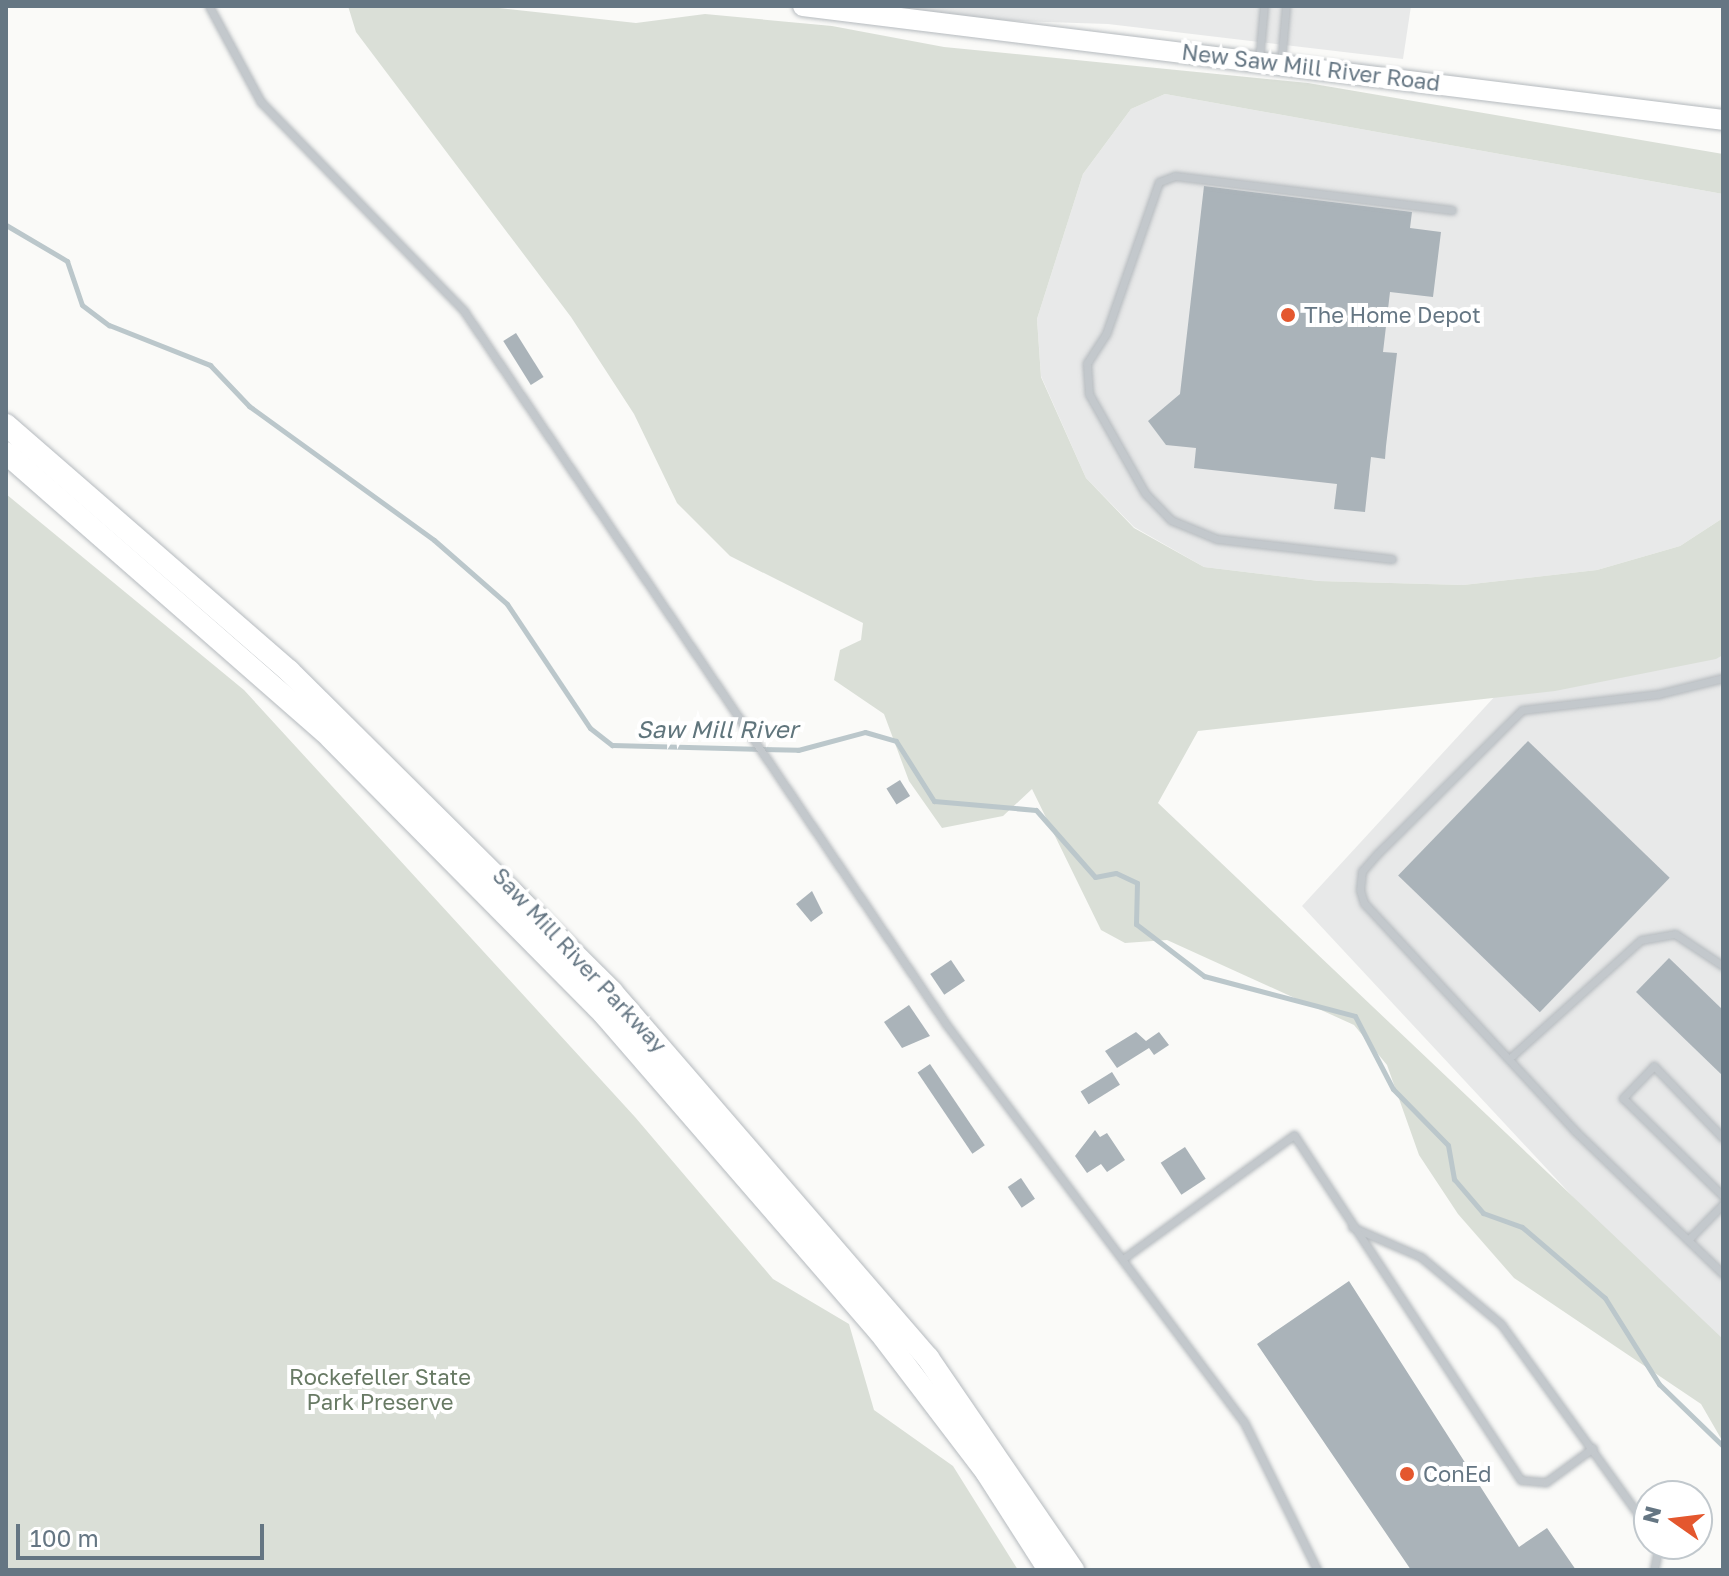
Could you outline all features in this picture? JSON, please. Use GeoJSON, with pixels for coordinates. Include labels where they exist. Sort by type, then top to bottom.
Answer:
{"type":"FeatureCollection","features":[{"type":"Feature","properties":{"kind":"highway","name":"Saw Mill River Parkway"},"geometry":{"type":"LineString","coordinates":[[6,425],[267,651],[507,882],[783,1183],[1000,1455],[1073,1570]]}},
{"type":"Feature","properties":{"kind":"highway","name":"Saw Mill River Parkway"},"geometry":{"type":"LineString","coordinates":[[6,453],[331,738],[605,1015],[898,1354],[1049,1570]]}},
{"type":"Feature","properties":{"kind":"highway"},"geometry":{"type":"LineString","coordinates":[[1000,1455],[1090,1570]]}},
{"type":"Feature","properties":{"kind":"main road","name":"New Saw Mill River Road"},"geometry":{"type":"LineString","coordinates":[[803,6],[1723,120]]}},
{"type":"Feature","properties":{"kind":"lane"},"geometry":{"type":"LineString","coordinates":[[209,6],[261,102],[464,311],[773,763],[946,1024],[1244,1422],[1317,1570]]}},
{"type":"Feature","properties":{"kind":"lane"},"geometry":{"type":"LineString","coordinates":[[1259,61],[1264,6]]}},
{"type":"Feature","properties":{"kind":"lane"},"geometry":{"type":"LineString","coordinates":[[1281,63],[1286,6]]}},
{"type":"Feature","properties":{"kind":"lane"},"geometry":{"type":"LineString","coordinates":[[1392,559],[1217,539],[1171,520],[1145,493],[1089,394],[1087,363],[1106,334],[1159,182],[1175,176],[1452,210]]}},
{"type":"Feature","properties":{"kind":"lane"},"geometry":{"type":"LineString","coordinates":[[1721,1269],[1575,1131],[1512,1056],[1364,903],[1362,871],[1522,710],[1659,694],[1723,678]]}},
{"type":"Feature","properties":{"kind":"lane"},"geometry":{"type":"LineString","coordinates":[[1512,1056],[1641,940],[1675,934],[1723,966]]}},
{"type":"Feature","properties":{"kind":"lane"},"geometry":{"type":"LineString","coordinates":[[1723,1138],[1654,1066],[1623,1098],[1723,1196]]}},
{"type":"Feature","properties":{"kind":"lane"},"geometry":{"type":"LineString","coordinates":[[1124,1258],[1294,1135],[1521,1480],[1546,1482],[1593,1448]]}},
{"type":"Feature","properties":{"kind":"lane"},"geometry":{"type":"LineString","coordinates":[[1688,1240],[1723,1204]]}},
{"type":"Feature","properties":{"kind":"lane"},"geometry":{"type":"LineString","coordinates":[[1352,1227],[1421,1257],[1501,1324],[1633,1506]]}},
{"type":"Feature","properties":{"kind":"shaded area"},"geometry":{"type":"Polygon","coordinates":[[[887,6],[1411,6],[1403,59],[1108,24],[898,17],[887,6]]]}},
{"type":"Feature","properties":{"kind":"shaded area"},"geometry":{"type":"Polygon","coordinates":[[[1165,94],[1723,194],[1723,518],[1680,546],[1597,570],[1463,585],[1319,581],[1204,567],[1134,527],[1086,478],[1041,376],[1037,319],[1083,174],[1131,109],[1165,94]]]}},
{"type":"Feature","properties":{"kind":"shaded area"},"geometry":{"type":"Polygon","coordinates":[[[1723,625],[1723,1358],[1302,906],[1508,682],[1723,625]]]}},
{"type":"Feature","properties":{"kind":"green space"},"geometry":{"type":"Polygon","coordinates":[[[348,6],[481,6],[636,23],[705,14],[832,26],[944,47],[1308,83],[1723,154],[1723,194],[1165,94],[1131,109],[1083,174],[1037,319],[1041,377],[1086,478],[1134,528],[1204,567],[1319,581],[1463,585],[1597,570],[1680,546],[1723,518],[1723,655],[1716,659],[1555,691],[1198,731],[1158,803],[1723,1339],[1723,1442],[1701,1404],[1514,1278],[1458,1214],[1419,1155],[1387,1065],[1354,1025],[1167,940],[1125,943],[1101,930],[1032,789],[1003,816],[942,828],[909,781],[884,714],[834,680],[840,650],[861,640],[863,623],[730,556],[677,503],[634,414],[571,317],[356,32],[348,6]]]}},
{"type":"Feature","properties":{"kind":"green space","name":"Rockefeller State Park Preserve"},"geometry":{"type":"Polygon","coordinates":[[[6,494],[244,690],[635,1117],[773,1279],[849,1324],[874,1410],[953,1466],[1018,1570],[6,1570],[6,494]]]}},
{"type":"Feature","properties":{"kind":"building","name":"The Home Depot"},"geometry":{"type":"Polygon","coordinates":[[[1204,186],[1412,212],[1410,228],[1441,232],[1433,297],[1390,292],[1383,352],[1397,353],[1385,459],[1371,457],[1365,512],[1334,509],[1337,484],[1194,468],[1196,448],[1166,445],[1148,421],[1180,394],[1204,186]]]}},
{"type":"Feature","properties":{"kind":"building"},"geometry":{"type":"Polygon","coordinates":[[[516,333],[544,377],[531,385],[503,341],[516,333]]]}},
{"type":"Feature","properties":{"kind":"building"},"geometry":{"type":"Polygon","coordinates":[[[1528,741],[1670,878],[1540,1012],[1398,876],[1528,741]]]}},
{"type":"Feature","properties":{"kind":"building"},"geometry":{"type":"Polygon","coordinates":[[[900,780],[910,796],[896,805],[886,788],[900,780]]]}},
{"type":"Feature","properties":{"kind":"building"},"geometry":{"type":"Polygon","coordinates":[[[812,891],[823,913],[811,922],[796,904],[812,891]]]}},
{"type":"Feature","properties":{"kind":"building"},"geometry":{"type":"Polygon","coordinates":[[[1669,958],[1723,1010],[1723,1076],[1636,992],[1669,958]]]}},
{"type":"Feature","properties":{"kind":"building"},"geometry":{"type":"Polygon","coordinates":[[[951,960],[965,981],[944,995],[930,974],[951,960]]]}},
{"type":"Feature","properties":{"kind":"building"},"geometry":{"type":"Polygon","coordinates":[[[909,1005],[930,1036],[902,1048],[884,1022],[909,1005]]]}},
{"type":"Feature","properties":{"kind":"building"},"geometry":{"type":"Polygon","coordinates":[[[1136,1032],[1146,1041],[1159,1032],[1169,1045],[1154,1055],[1149,1048],[1117,1068],[1105,1051],[1136,1032]]]}},
{"type":"Feature","properties":{"kind":"building"},"geometry":{"type":"Polygon","coordinates":[[[930,1064],[985,1145],[972,1154],[918,1072],[930,1064]]]}},
{"type":"Feature","properties":{"kind":"building"},"geometry":{"type":"Polygon","coordinates":[[[1112,1072],[1120,1085],[1089,1104],[1081,1092],[1112,1072]]]}},
{"type":"Feature","properties":{"kind":"building"},"geometry":{"type":"Polygon","coordinates":[[[1095,1130],[1100,1137],[1107,1133],[1125,1160],[1107,1172],[1101,1164],[1087,1173],[1075,1156],[1095,1130]]]}},
{"type":"Feature","properties":{"kind":"building"},"geometry":{"type":"Polygon","coordinates":[[[1185,1147],[1206,1179],[1181,1195],[1161,1163],[1185,1147]]]}},
{"type":"Feature","properties":{"kind":"building"},"geometry":{"type":"Polygon","coordinates":[[[1021,1178],[1035,1199],[1022,1208],[1008,1187],[1021,1178]]]}},
{"type":"Feature","properties":{"kind":"building","name":"ConEd"},"geometry":{"type":"Polygon","coordinates":[[[1349,1281],[1519,1547],[1547,1528],[1576,1570],[1411,1570],[1257,1344],[1349,1281]]]}},
{"type":"Feature","properties":{"kind":"waterway","name":"Saw Mill River"},"geometry":{"type":"LineString","coordinates":[[6,225],[67,261],[82,305],[109,325],[210,365],[249,406],[434,540],[507,604],[590,728],[612,745],[798,750],[865,732],[896,741],[934,801],[1036,810],[1095,877],[1116,873],[1137,883],[1136,924],[1204,976],[1355,1016],[1393,1089],[1448,1145],[1454,1179],[1483,1213],[1522,1227],[1605,1298],[1659,1384],[1723,1446]]}},
{"type":"Feature","properties":{"kind":"place","name":"The Home Depot"},"geometry":{"type":"Point","coordinates":[1288,315]}},
{"type":"Feature","properties":{"kind":"place","name":"ConEd"},"geometry":{"type":"Point","coordinates":[1407,1474]}}]}
